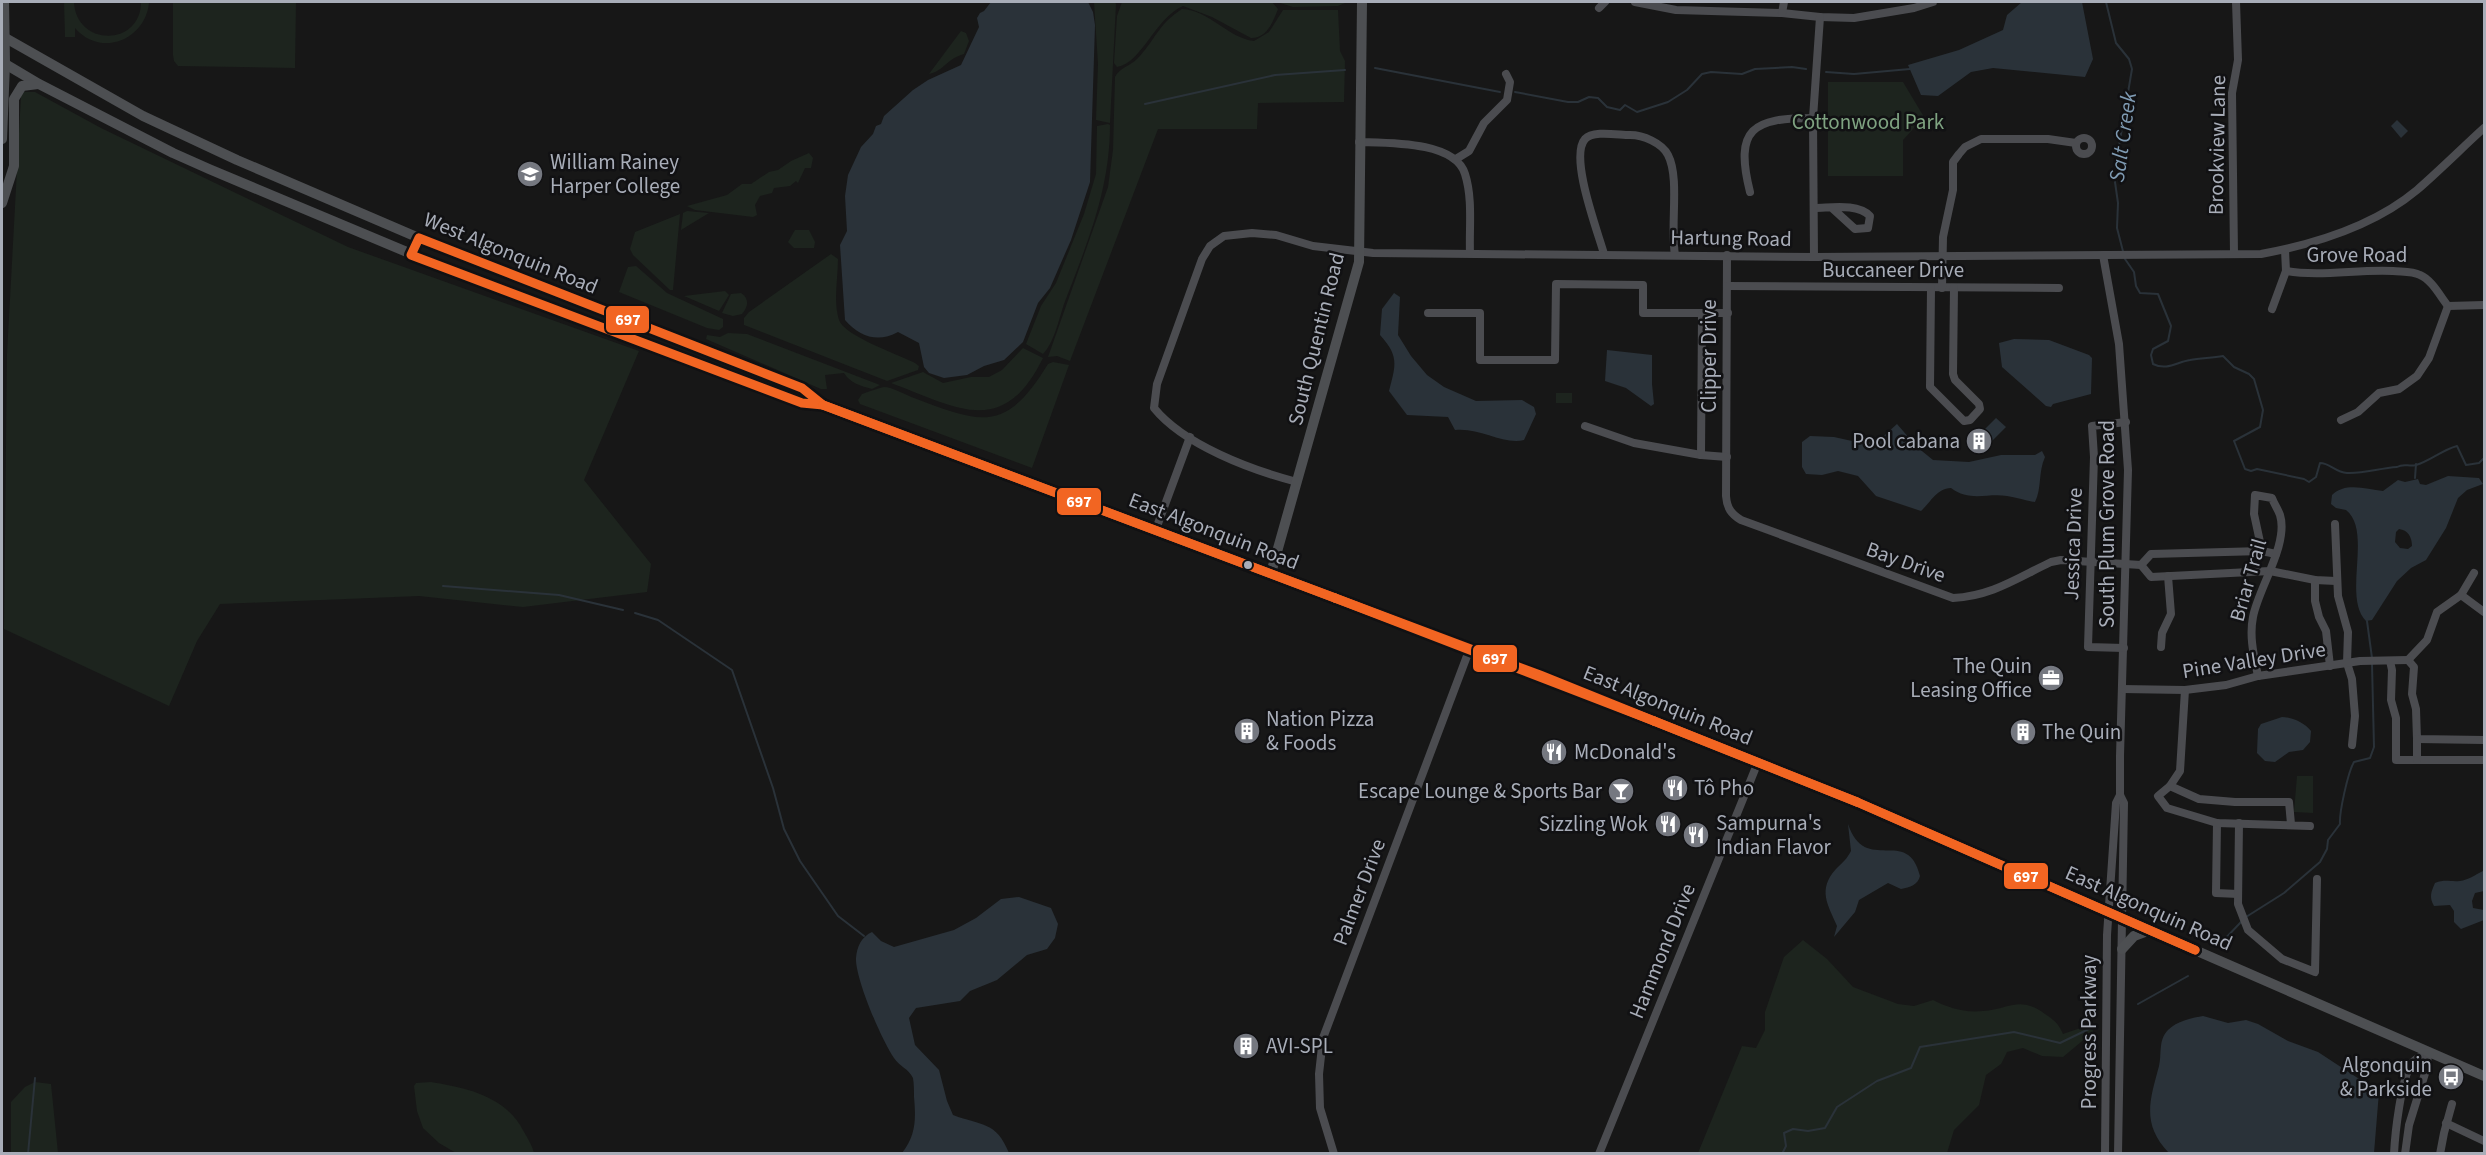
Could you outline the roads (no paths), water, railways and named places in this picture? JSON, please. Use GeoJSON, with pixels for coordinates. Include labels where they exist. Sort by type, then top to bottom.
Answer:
{"type":"FeatureCollection","features":[{"type":"Feature","properties":{"kind":"main road"},"geometry":{"type":"LineString","coordinates":[[2,139],[4,2]]}},
{"type":"Feature","properties":{"kind":"main road","name":"South Quentin Road"},"geometry":{"type":"LineString","coordinates":[[1271,573],[1359,262],[1362,2]]}},
{"type":"Feature","properties":{"kind":"main road","name":"West Algonquin Road"},"geometry":{"type":"LineString","coordinates":[[4,37],[143,116],[237,160],[419,238],[802,388],[823,405]]}},
{"type":"Feature","properties":{"kind":"main road","name":"West Algonquin Road"},"geometry":{"type":"LineString","coordinates":[[3,63],[172,153],[420,259],[802,403],[823,405]]}},
{"type":"Feature","properties":{"kind":"main road"},"geometry":{"type":"LineString","coordinates":[[2,203],[14,166],[14,99],[22,86],[39,84]]}},
{"type":"Feature","properties":{"kind":"main road","name":"East Algonquin Road"},"geometry":{"type":"LineString","coordinates":[[823,405],[1470,648],[1758,762],[1896,818],[2484,1076]]}},
{"type":"Feature","properties":{"kind":"main road"},"geometry":{"type":"LineString","coordinates":[[2122,949],[2134,936],[2150,930]]}},
{"type":"Feature","properties":{"kind":"street"},"geometry":{"type":"LineString","coordinates":[[1637,2],[1676,10],[1854,18],[1914,8],[1933,2]]}},
{"type":"Feature","properties":{"kind":"street"},"geometry":{"type":"LineString","coordinates":[[1782,13],[1784,2]]}},
{"type":"Feature","properties":{"kind":"street","name":"Brookview Lane"},"geometry":{"type":"LineString","coordinates":[[2234,254],[2232,93],[2238,60],[2236,2]]}},
{"type":"Feature","properties":{"kind":"street"},"geometry":{"type":"LineString","coordinates":[[1814,257],[1813,118],[1820,17]]}},
{"type":"Feature","properties":{"kind":"street"},"geometry":{"type":"LineString","coordinates":[[1456,159],[1469,151],[1484,123],[1507,100],[1510,82],[1506,74]]}},
{"type":"Feature","properties":{"kind":"street"},"geometry":{"type":"LineString","coordinates":[[1749,192],[1744,151],[1747,138],[1752,130],[1765,122],[1782,118],[1813,118]]}},
{"type":"Feature","properties":{"kind":"street","name":"Hartung Road"},"geometry":{"type":"LineString","coordinates":[[1296,482],[1238,464],[1164,421],[1154,408],[1157,384],[1202,259],[1210,246],[1224,236],[1263,233],[1313,246],[1359,253],[1814,257],[2261,254],[2321,240],[2359,225],[2383,212],[2415,192],[2484,128]]}},
{"type":"Feature","properties":{"kind":"street"},"geometry":{"type":"LineString","coordinates":[[1604,254],[1580,178],[1581,147],[1585,139],[1593,135],[1640,135],[1664,148],[1673,170],[1672,240],[1675,255]]}},
{"type":"Feature","properties":{"kind":"street"},"geometry":{"type":"LineString","coordinates":[[1942,288],[1944,228],[1953,190],[1953,162],[1965,147],[1981,139],[2048,139],[2076,143]]}},
{"type":"Feature","properties":{"kind":"street"},"geometry":{"type":"LineString","coordinates":[[1359,142],[1434,148],[1456,159],[1465,171],[1468,188],[1470,253]]}},
{"type":"Feature","properties":{"kind":"street"},"geometry":{"type":"LineString","coordinates":[[1814,208],[1832,208]]}},
{"type":"Feature","properties":{"kind":"street"},"geometry":{"type":"LineString","coordinates":[[2272,309],[2286,272],[2284,250]]}},
{"type":"Feature","properties":{"kind":"street","name":"Clipper Drive"},"geometry":{"type":"LineString","coordinates":[[1727,255],[1727,457]]}},
{"type":"Feature","properties":{"kind":"street","name":"South Plum Grove Road"},"geometry":{"type":"LineString","coordinates":[[2103,255],[2119,344],[2128,470],[2120,795],[2116,803],[2109,911]]}},
{"type":"Feature","properties":{"kind":"street","name":"Grove Road"},"geometry":{"type":"LineString","coordinates":[[2286,272],[2300,274],[2370,270],[2415,273],[2431,283],[2448,306]]}},
{"type":"Feature","properties":{"kind":"street"},"geometry":{"type":"LineString","coordinates":[[1428,313],[1480,313],[1480,360],[1555,360],[1556,284],[1643,285],[1643,313],[1728,313]]}},
{"type":"Feature","properties":{"kind":"street","name":"Buccaneer Drive"},"geometry":{"type":"LineString","coordinates":[[1727,286],[2059,288]]}},
{"type":"Feature","properties":{"kind":"street"},"geometry":{"type":"LineString","coordinates":[[1931,288],[1930,387],[1964,421],[1970,420],[1980,409],[1979,404],[1955,380],[1953,374],[1954,288]]}},
{"type":"Feature","properties":{"kind":"street"},"geometry":{"type":"LineString","coordinates":[[2341,420],[2358,412],[2379,393],[2399,389],[2417,376],[2429,358],[2448,306],[2484,305]]}},
{"type":"Feature","properties":{"kind":"street"},"geometry":{"type":"LineString","coordinates":[[1701,455],[1702,314]]}},
{"type":"Feature","properties":{"kind":"street","name":"Jessica Drive"},"geometry":{"type":"LineString","coordinates":[[2124,648],[2088,647],[2094,457],[2092,426],[2126,422]]}},
{"type":"Feature","properties":{"kind":"street"},"geometry":{"type":"LineString","coordinates":[[1585,426],[1634,443],[1701,455],[1727,457]]}},
{"type":"Feature","properties":{"kind":"street"},"geometry":{"type":"LineString","coordinates":[[1156,529],[1190,437]]}},
{"type":"Feature","properties":{"kind":"street","name":"Bay Drive"},"geometry":{"type":"LineString","coordinates":[[1727,457],[1726,501],[1733,515],[1953,598],[1972,597],[1991,592],[2051,562],[2090,560],[2142,565]]}},
{"type":"Feature","properties":{"kind":"street","name":"Briar Trail"},"geometry":{"type":"LineString","coordinates":[[2258,676],[2251,639],[2253,615],[2276,554],[2281,527],[2280,516],[2272,498],[2255,495],[2254,514],[2262,551]]}},
{"type":"Feature","properties":{"kind":"street"},"geometry":{"type":"LineString","coordinates":[[2335,524],[2338,562],[2336,581],[2348,632],[2347,663],[2352,679],[2355,716],[2352,745]]}},
{"type":"Feature","properties":{"kind":"street"},"geometry":{"type":"LineString","coordinates":[[2276,554],[2262,551],[2151,554],[2142,565],[2151,577],[2270,571],[2315,580],[2336,581]]}},
{"type":"Feature","properties":{"kind":"street"},"geometry":{"type":"LineString","coordinates":[[2417,760],[2416,710],[2412,694],[2414,667],[2408,660],[2427,640],[2437,612],[2461,595],[2474,573]]}},
{"type":"Feature","properties":{"kind":"street"},"geometry":{"type":"LineString","coordinates":[[2161,647],[2162,633],[2171,614],[2168,576]]}},
{"type":"Feature","properties":{"kind":"street"},"geometry":{"type":"LineString","coordinates":[[2315,580],[2315,601],[2326,632],[2330,666]]}},
{"type":"Feature","properties":{"kind":"street"},"geometry":{"type":"LineString","coordinates":[[2461,595],[2484,612]]}},
{"type":"Feature","properties":{"kind":"street","name":"Palmer Drive"},"geometry":{"type":"LineString","coordinates":[[1334,1154],[1320,1108],[1319,1074],[1323,1038],[1470,648]]}},
{"type":"Feature","properties":{"kind":"street","name":"Pine Valley Drive"},"geometry":{"type":"LineString","coordinates":[[2122,689],[2185,690],[2226,685],[2258,676],[2360,661],[2408,660]]}},
{"type":"Feature","properties":{"kind":"street"},"geometry":{"type":"LineString","coordinates":[[2387,662],[2392,670],[2391,700],[2396,718],[2396,760],[2484,760]]}},
{"type":"Feature","properties":{"kind":"street"},"geometry":{"type":"LineString","coordinates":[[2185,690],[2180,771],[2170,786],[2158,796],[2167,808],[2217,823],[2310,826]]}},
{"type":"Feature","properties":{"kind":"street"},"geometry":{"type":"LineString","coordinates":[[2417,739],[2484,740]]}},
{"type":"Feature","properties":{"kind":"street","name":"Hammond Drive"},"geometry":{"type":"LineString","coordinates":[[1599,1154],[1758,762]]}},
{"type":"Feature","properties":{"kind":"street"},"geometry":{"type":"LineString","coordinates":[[2170,786],[2199,799],[2289,802],[2290,824]]}},
{"type":"Feature","properties":{"kind":"street","name":"South Plum Grove Road"},"geometry":{"type":"LineString","coordinates":[[2120,795],[2124,803],[2122,917]]}},
{"type":"Feature","properties":{"kind":"street"},"geometry":{"type":"LineString","coordinates":[[2217,823],[2216,893],[2238,894]]}},
{"type":"Feature","properties":{"kind":"street"},"geometry":{"type":"LineString","coordinates":[[2239,823],[2239,909],[2248,930],[2282,959],[2315,972],[2317,879]]}},
{"type":"Feature","properties":{"kind":"street","name":"Progress Parkway"},"geometry":{"type":"LineString","coordinates":[[2105,1154],[2109,911]]}},
{"type":"Feature","properties":{"kind":"street","name":"Progress Parkway"},"geometry":{"type":"LineString","coordinates":[[2118,1154],[2122,917]]}},
{"type":"Feature","properties":{"kind":"street"},"geometry":{"type":"LineString","coordinates":[[2394,1154],[2400,1105],[2410,1067],[2414,1061],[2427,1052]]}},
{"type":"Feature","properties":{"kind":"street"},"geometry":{"type":"LineString","coordinates":[[2405,1154],[2409,1125],[2427,1067],[2427,1052]]}},
{"type":"Feature","properties":{"kind":"street"},"geometry":{"type":"LineString","coordinates":[[2440,1154],[2452,1104]]}},
{"type":"Feature","properties":{"kind":"street"},"geometry":{"type":"LineString","coordinates":[[2446,1123],[2484,1140]]}},
{"type":"Feature","properties":{"kind":"waterway","name":"Salt Creek"},"geometry":{"type":"LineString","coordinates":[[2106,2],[2116,43],[2129,59],[2132,69],[2114,175],[2118,203],[2117,228],[2125,259],[2134,272],[2136,286],[2140,293],[2158,294],[2171,326],[2168,341],[2153,349],[2151,355],[2153,364],[2163,367],[2190,360],[2223,356],[2234,367],[2254,379],[2263,410],[2260,427],[2234,441],[2245,469],[2251,471],[2257,469],[2309,482],[2316,477],[2320,463],[2339,471],[2359,473],[2402,465],[2416,465],[2457,446],[2466,465],[2479,463],[2484,458]]}},
{"type":"Feature","properties":{"kind":"waterway"},"geometry":{"type":"LineString","coordinates":[[1515,92],[1568,102],[1578,102],[1589,97],[1598,98],[1607,107],[1620,110],[1625,105],[1637,112],[1668,102],[1687,90],[1702,74],[1711,72],[1742,74],[1755,69],[1792,67],[1806,69]]}},
{"type":"Feature","properties":{"kind":"waterway"},"geometry":{"type":"LineString","coordinates":[[1375,68],[1500,92]]}},
{"type":"Feature","properties":{"kind":"waterway"},"geometry":{"type":"LineString","coordinates":[[1826,72],[1854,74],[1910,69]]}},
{"type":"Feature","properties":{"kind":"waterway"},"geometry":{"type":"LineString","coordinates":[[1145,104],[1275,75],[1345,70]]}},
{"type":"Feature","properties":{"kind":"waterway"},"geometry":{"type":"LineString","coordinates":[[2415,478],[2416,464]]}},
{"type":"Feature","properties":{"kind":"waterway"},"geometry":{"type":"LineString","coordinates":[[443,586],[559,595],[623,610]]}},
{"type":"Feature","properties":{"kind":"waterway"},"geometry":{"type":"LineString","coordinates":[[635,613],[658,620],[732,670],[773,788],[784,829],[800,861],[838,916],[864,936]]}},
{"type":"Feature","properties":{"kind":"waterway"},"geometry":{"type":"LineString","coordinates":[[2367,621],[2372,658]]}},
{"type":"Feature","properties":{"kind":"waterway"},"geometry":{"type":"LineString","coordinates":[[2246,917],[2284,893],[2320,862],[2327,849],[2328,840],[2340,824],[2342,802],[2354,762],[2370,758],[2374,747],[2372,664]]}},
{"type":"Feature","properties":{"kind":"waterway"},"geometry":{"type":"LineString","coordinates":[[2221,943],[2242,921]]}},
{"type":"Feature","properties":{"kind":"waterway"},"geometry":{"type":"LineString","coordinates":[[2138,1004],[2188,976]]}},
{"type":"Feature","properties":{"kind":"waterway"},"geometry":{"type":"LineString","coordinates":[[1782,1154],[1786,1146],[1784,1133],[1793,1129],[1808,1131],[1825,1128],[1837,1107],[1877,1081],[1911,1068],[1920,1047],[2014,1032],[2060,1043],[2093,1027]]}},
{"type":"Feature","properties":{"kind":"waterway"},"geometry":{"type":"LineString","coordinates":[[28,1154],[35,1078]]}},
{"type":"Feature","properties":{"kind":"place","name":"William Rainey Harper College"},"geometry":{"type":"Point","coordinates":[530,174]}},
{"type":"Feature","properties":{"kind":"place","name":"Pool cabana"},"geometry":{"type":"Point","coordinates":[1979,441]}},
{"type":"Feature","properties":{"kind":"place","name":"The Quin Leasing Office"},"geometry":{"type":"Point","coordinates":[2051,678]}},
{"type":"Feature","properties":{"kind":"place","name":"Nation Pizza & Foods"},"geometry":{"type":"Point","coordinates":[1247,731]}},
{"type":"Feature","properties":{"kind":"place","name":"The Quin"},"geometry":{"type":"Point","coordinates":[2023,732]}},
{"type":"Feature","properties":{"kind":"place","name":"McDonald's"},"geometry":{"type":"Point","coordinates":[1554,752]}},
{"type":"Feature","properties":{"kind":"place","name":"Tô Pho"},"geometry":{"type":"Point","coordinates":[1675,788]}},
{"type":"Feature","properties":{"kind":"place","name":"Escape Lounge & Sports Bar"},"geometry":{"type":"Point","coordinates":[1621,791]}},
{"type":"Feature","properties":{"kind":"place","name":"Sizzling Wok"},"geometry":{"type":"Point","coordinates":[1668,824]}},
{"type":"Feature","properties":{"kind":"place","name":"Sampurna's Indian Flavor"},"geometry":{"type":"Point","coordinates":[1696,835]}},
{"type":"Feature","properties":{"kind":"place","name":"AVI-SPL"},"geometry":{"type":"Point","coordinates":[1246,1046]}},
{"type":"Feature","properties":{"kind":"place","name":"Algonquin & Parkside"},"geometry":{"type":"Point","coordinates":[2451,1077]}},
{"type":"Feature","properties":{"kind":"park label","name":"Cottonwood Park"},"geometry":{"type":"Point","coordinates":[1868,122]}}]}
